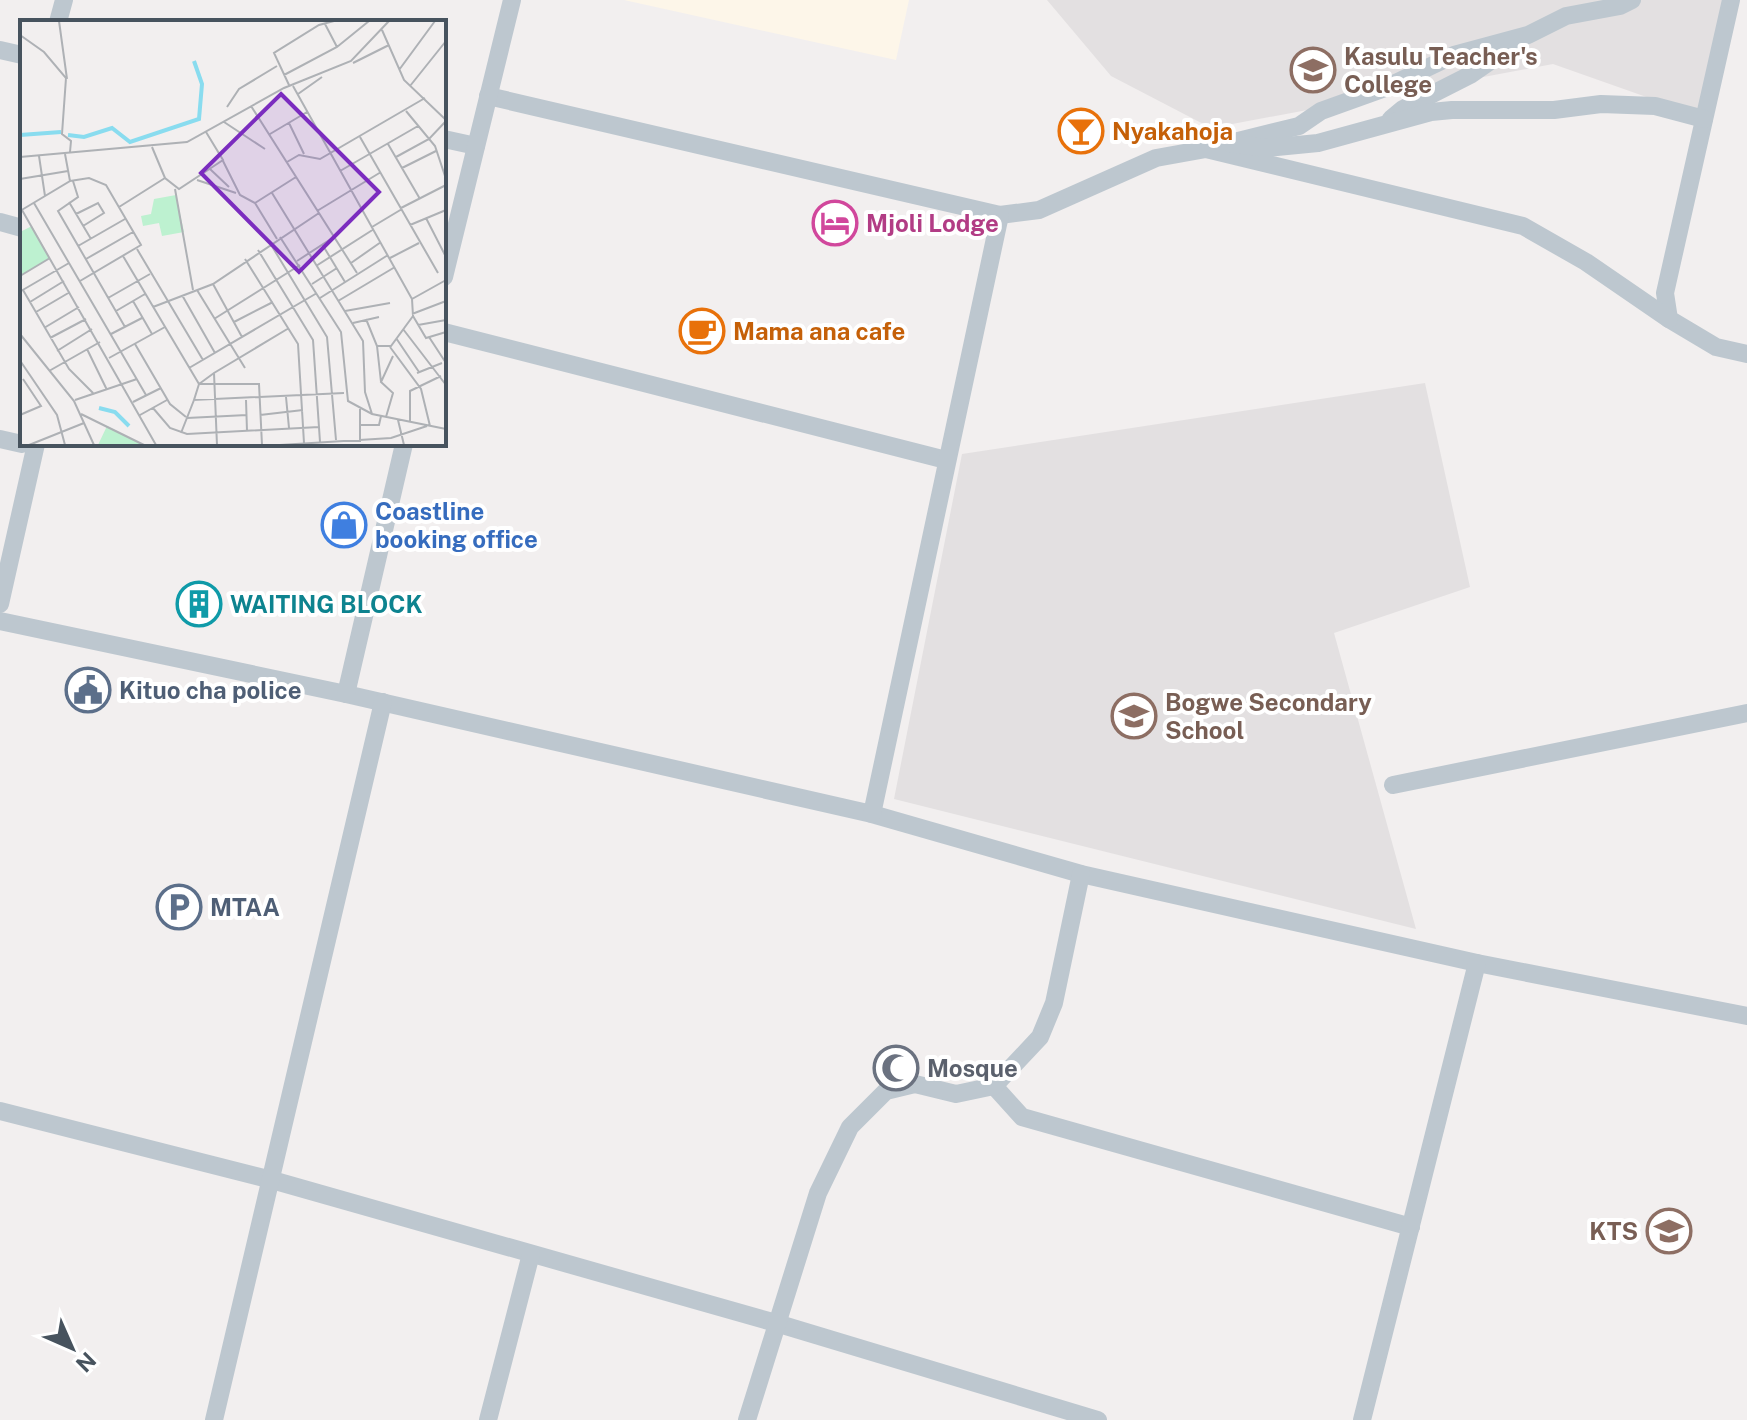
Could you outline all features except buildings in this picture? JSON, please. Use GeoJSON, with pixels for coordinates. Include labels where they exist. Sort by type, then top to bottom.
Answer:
{"type":"FeatureCollection","features":[{"type":"Feature","properties":{"kind":"street"},"geometry":{"type":"LineString","coordinates":[[59,20],[64,0]]}},
{"type":"Feature","properties":{"kind":"street"},"geometry":{"type":"LineString","coordinates":[[446,269],[512,0]]}},
{"type":"Feature","properties":{"kind":"street"},"geometry":{"type":"LineString","coordinates":[[1382,126],[1403,109],[1470,75],[1528,35],[1566,16],[1620,6],[1632,0]]}},
{"type":"Feature","properties":{"kind":"street"},"geometry":{"type":"LineString","coordinates":[[1669,319],[1665,293],[1731,0]]}},
{"type":"Feature","properties":{"kind":"street"},"geometry":{"type":"LineString","coordinates":[[488,96],[1000,215],[1039,210],[1156,158],[1299,126],[1321,111],[1385,88],[1454,55],[1528,35]]}},
{"type":"Feature","properties":{"kind":"street"},"geometry":{"type":"LineString","coordinates":[[0,50],[20,55]]}},
{"type":"Feature","properties":{"kind":"street"},"geometry":{"type":"LineString","coordinates":[[1230,143],[1266,148],[1318,143],[1431,112],[1554,110],[1601,104],[1655,106],[1704,119]]}},
{"type":"Feature","properties":{"kind":"street"},"geometry":{"type":"LineString","coordinates":[[446,139],[476,146]]}},
{"type":"Feature","properties":{"kind":"street"},"geometry":{"type":"LineString","coordinates":[[1206,149],[1523,226],[1586,262],[1716,347],[1747,354]]}},
{"type":"Feature","properties":{"kind":"street"},"geometry":{"type":"LineString","coordinates":[[872,814],[1000,215]]}},
{"type":"Feature","properties":{"kind":"street"},"geometry":{"type":"LineString","coordinates":[[0,222],[20,227]]}},
{"type":"Feature","properties":{"kind":"street"},"geometry":{"type":"LineString","coordinates":[[446,333],[946,460]]}},
{"type":"Feature","properties":{"kind":"street"},"geometry":{"type":"LineString","coordinates":[[0,439],[20,443]]}},
{"type":"Feature","properties":{"kind":"street"},"geometry":{"type":"LineString","coordinates":[[0,604],[29,446]]}},
{"type":"Feature","properties":{"kind":"street"},"geometry":{"type":"LineString","coordinates":[[346,694],[404,446]]}},
{"type":"Feature","properties":{"kind":"street"},"geometry":{"type":"LineString","coordinates":[[0,621],[383,702],[872,814],[1081,874],[1477,963],[1747,1016]]}},
{"type":"Feature","properties":{"kind":"street"},"geometry":{"type":"LineString","coordinates":[[214,1420],[383,702]]}},
{"type":"Feature","properties":{"kind":"street"},"geometry":{"type":"LineString","coordinates":[[1393,785],[1747,713]]}},
{"type":"Feature","properties":{"kind":"street"},"geometry":{"type":"LineString","coordinates":[[747,1420],[818,1193],[850,1127],[886,1091],[915,1084],[956,1094],[994,1086],[1040,1037],[1054,1003],[1081,874]]}},
{"type":"Feature","properties":{"kind":"street"},"geometry":{"type":"LineString","coordinates":[[1362,1420],[1477,963]]}},
{"type":"Feature","properties":{"kind":"street"},"geometry":{"type":"LineString","coordinates":[[994,1086],[1022,1117],[1411,1227]]}},
{"type":"Feature","properties":{"kind":"street"},"geometry":{"type":"LineString","coordinates":[[0,1111],[272,1180],[776,1323],[1098,1420]]}},
{"type":"Feature","properties":{"kind":"street"},"geometry":{"type":"LineString","coordinates":[[488,1420],[531,1254]]}},
{"type":"Feature","properties":{"kind":"shaded area"},"geometry":{"type":"Polygon","coordinates":[[[624,0],[909,0],[896,60],[624,0]]]}},
{"type":"Feature","properties":{"kind":"shaded area","name":"Kasulu Teacher's College"},"geometry":{"type":"Polygon","coordinates":[[[1047,0],[1732,0],[1706,118],[1553,64],[1211,128],[1111,76],[1047,0]]]}},
{"type":"Feature","properties":{"kind":"shaded area","name":"Bogwe Secondary School"},"geometry":{"type":"Polygon","coordinates":[[[1425,383],[1470,587],[1334,633],[1416,929],[894,799],[962,454],[1425,383]]]}},
{"type":"Feature","properties":{"kind":"place","name":"Kasulu Teacher's College"},"geometry":{"type":"Point","coordinates":[1313,70]}},
{"type":"Feature","properties":{"kind":"place","name":"Nyakahoja"},"geometry":{"type":"Point","coordinates":[1081,131]}},
{"type":"Feature","properties":{"kind":"place","name":"Mjoli Lodge"},"geometry":{"type":"Point","coordinates":[835,223]}},
{"type":"Feature","properties":{"kind":"place","name":"Mama ana cafe"},"geometry":{"type":"Point","coordinates":[702,331]}},
{"type":"Feature","properties":{"kind":"place","name":"Coastline booking office"},"geometry":{"type":"Point","coordinates":[344,525]}},
{"type":"Feature","properties":{"kind":"place","name":"WAITING BLOCK"},"geometry":{"type":"Point","coordinates":[199,604]}},
{"type":"Feature","properties":{"kind":"place","name":"Kituo cha police"},"geometry":{"type":"Point","coordinates":[88,690]}},
{"type":"Feature","properties":{"kind":"place","name":"Bogwe Secondary School"},"geometry":{"type":"Point","coordinates":[1134,716]}},
{"type":"Feature","properties":{"kind":"place","name":"MTAA"},"geometry":{"type":"Point","coordinates":[179,907]}},
{"type":"Feature","properties":{"kind":"place","name":"Mosque"},"geometry":{"type":"Point","coordinates":[896,1068]}},
{"type":"Feature","properties":{"kind":"place","name":"KTS"},"geometry":{"type":"Point","coordinates":[1669,1231]}}]}
